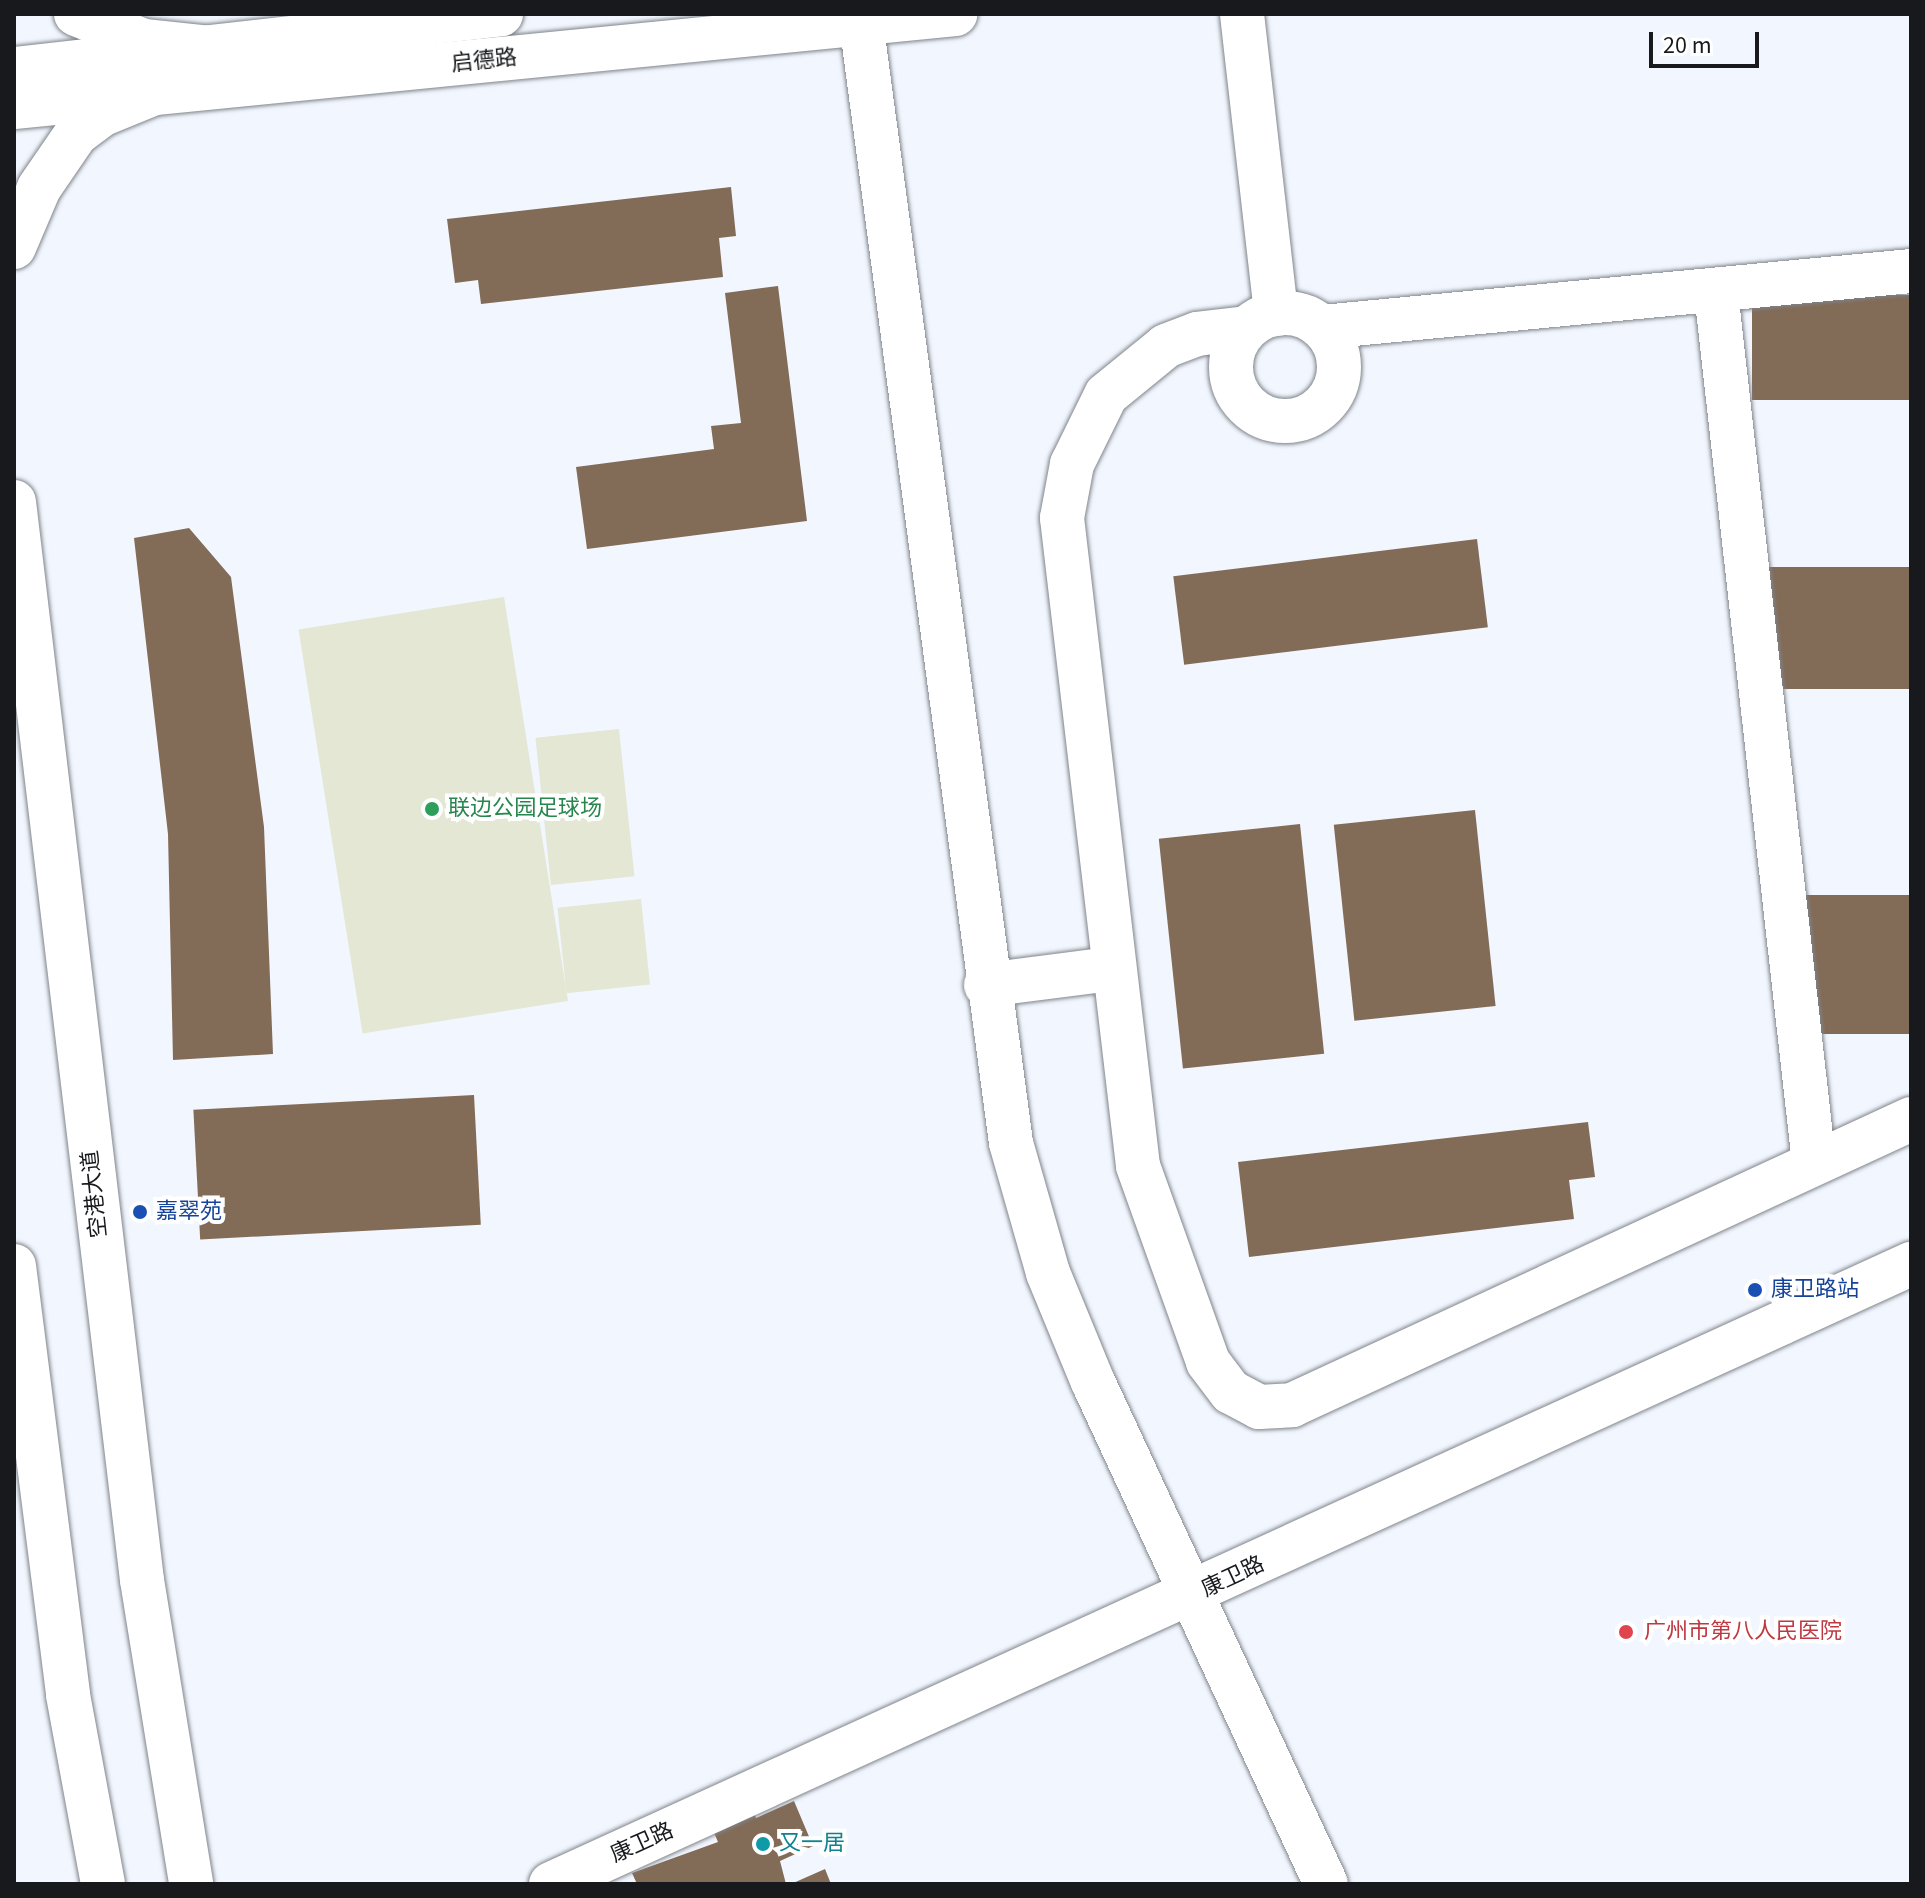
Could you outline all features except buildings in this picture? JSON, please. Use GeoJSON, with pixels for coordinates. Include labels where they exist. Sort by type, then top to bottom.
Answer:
{"type":"FeatureCollection","features":[{"type":"Feature","properties":{"kind":"street"},"geometry":{"type":"LineString","coordinates":[[76,14],[144,41],[222,49]]}},
{"type":"Feature","properties":{"kind":"street","name":"启德路"},"geometry":{"type":"LineString","coordinates":[[14,69],[222,49],[501,14]]}},
{"type":"Feature","properties":{"kind":"street","name":"启德路"},"geometry":{"type":"LineString","coordinates":[[14,107],[861,18],[955,14]]}},
{"type":"Feature","properties":{"kind":"street"},"geometry":{"type":"LineString","coordinates":[[1242,14],[1261,321],[1230,364],[1238,395],[1258,415],[1286,421],[1317,411],[1338,380],[1336,348],[1322,327]]}},
{"type":"Feature","properties":{"kind":"street"},"geometry":{"type":"LineString","coordinates":[[861,18],[986,985],[1011,1143],[1048,1273],[1192,1596],[1326,1884]]}},
{"type":"Feature","properties":{"kind":"street"},"geometry":{"type":"LineString","coordinates":[[14,247],[39,188],[76,134],[101,115],[152,94]]}},
{"type":"Feature","properties":{"kind":"street"},"geometry":{"type":"LineString","coordinates":[[1911,271],[1716,292],[1322,327],[1294,314],[1197,334],[1166,346],[1106,395],[1072,464],[1062,518],[1111,969],[1138,1166],[1208,1362],[1231,1392],[1259,1407],[1292,1405],[1911,1119]]}},
{"type":"Feature","properties":{"kind":"street"},"geometry":{"type":"LineString","coordinates":[[1716,292],[1814,1163]]}},
{"type":"Feature","properties":{"kind":"street","name":"空港大道"},"geometry":{"type":"LineString","coordinates":[[14,502],[142,1580],[191,1884]]}},
{"type":"Feature","properties":{"kind":"street"},"geometry":{"type":"LineString","coordinates":[[986,985],[1111,969]]}},
{"type":"Feature","properties":{"kind":"street","name":"康卫路"},"geometry":{"type":"LineString","coordinates":[[551,1884],[1192,1596],[1911,1264]]}},
{"type":"Feature","properties":{"kind":"street"},"geometry":{"type":"LineString","coordinates":[[14,1266],[68,1695],[103,1884]]}},
{"type":"Feature","properties":{"kind":"green space","name":"联边公园足球场"},"geometry":{"type":"Polygon","coordinates":[[[504,597],[568,1001],[363,1034],[299,630],[504,597]]]}},
{"type":"Feature","properties":{"kind":"green space"},"geometry":{"type":"Polygon","coordinates":[[[619,729],[634,876],[551,885],[535,738],[619,729]]]}},
{"type":"Feature","properties":{"kind":"green space"},"geometry":{"type":"Polygon","coordinates":[[[641,899],[650,985],[566,993],[557,908],[641,899]]]}},
{"type":"Feature","properties":{"kind":"place","name":"联边公园足球场"},"geometry":{"type":"Point","coordinates":[432,809]}},
{"type":"Feature","properties":{"kind":"place","name":"嘉翠苑"},"geometry":{"type":"Point","coordinates":[140,1212]}},
{"type":"Feature","properties":{"kind":"place","name":"康卫路站"},"geometry":{"type":"Point","coordinates":[1755,1290]}},
{"type":"Feature","properties":{"kind":"place","name":"广州市第八人民医院"},"geometry":{"type":"Point","coordinates":[1626,1632]}},
{"type":"Feature","properties":{"kind":"place","name":"又一居"},"geometry":{"type":"Point","coordinates":[763,1844]}}]}
